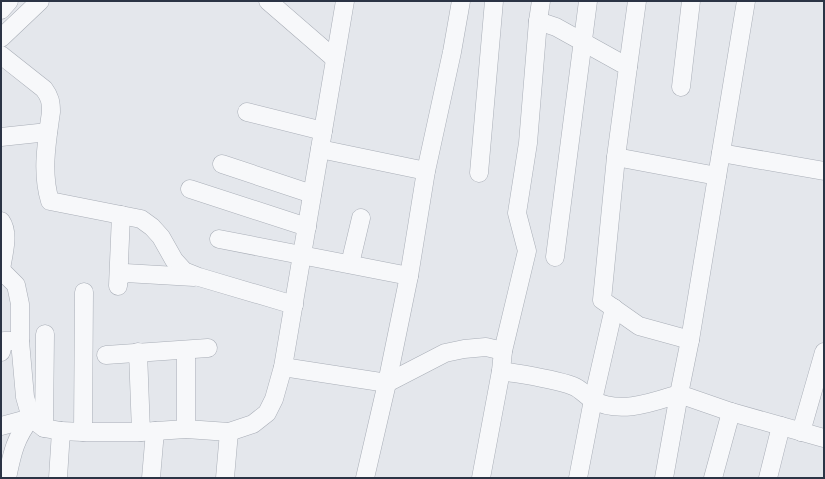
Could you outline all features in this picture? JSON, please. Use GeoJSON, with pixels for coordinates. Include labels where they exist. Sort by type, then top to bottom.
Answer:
{"type":"FeatureCollection","features":[{"type":"Feature","properties":{"kind":"street"},"geometry":{"type":"LineString","coordinates":[[1,10],[9,1]]}},
{"type":"Feature","properties":{"kind":"street"},"geometry":{"type":"LineString","coordinates":[[5,29],[40,1]]}},
{"type":"Feature","properties":{"kind":"street"},"geometry":{"type":"LineString","coordinates":[[268,1],[335,58]]}},
{"type":"Feature","properties":{"kind":"street"},"geometry":{"type":"LineString","coordinates":[[1,426],[45,426],[83,432],[186,429],[229,432],[253,424],[267,413],[274,399],[283,367],[345,1]]}},
{"type":"Feature","properties":{"kind":"street"},"geometry":{"type":"LineString","coordinates":[[365,478],[387,383],[409,276],[426,171],[452,52],[461,1]]}},
{"type":"Feature","properties":{"kind":"street"},"geometry":{"type":"LineString","coordinates":[[479,173],[494,1]]}},
{"type":"Feature","properties":{"kind":"street"},"geometry":{"type":"LineString","coordinates":[[481,478],[502,371],[503,351],[527,251],[517,213],[528,143],[541,1]]}},
{"type":"Feature","properties":{"kind":"street"},"geometry":{"type":"LineString","coordinates":[[554,257],[588,1]]}},
{"type":"Feature","properties":{"kind":"street"},"geometry":{"type":"LineString","coordinates":[[637,1],[616,156],[602,300],[639,326],[690,340]]}},
{"type":"Feature","properties":{"kind":"street"},"geometry":{"type":"LineString","coordinates":[[681,87],[690,1]]}},
{"type":"Feature","properties":{"kind":"street"},"geometry":{"type":"LineString","coordinates":[[664,478],[690,340],[746,1]]}},
{"type":"Feature","properties":{"kind":"street"},"geometry":{"type":"LineString","coordinates":[[538,21],[556,27],[628,67]]}},
{"type":"Feature","properties":{"kind":"street"},"geometry":{"type":"LineString","coordinates":[[1,55],[44,89],[49,96],[51,112],[45,172],[46,188],[50,200],[141,219],[152,227],[161,237],[174,260],[184,271],[294,305]]}},
{"type":"Feature","properties":{"kind":"street"},"geometry":{"type":"LineString","coordinates":[[247,112],[323,131]]}},
{"type":"Feature","properties":{"kind":"street"},"geometry":{"type":"LineString","coordinates":[[1,136],[48,132]]}},
{"type":"Feature","properties":{"kind":"street"},"geometry":{"type":"LineString","coordinates":[[320,149],[426,171]]}},
{"type":"Feature","properties":{"kind":"street"},"geometry":{"type":"LineString","coordinates":[[721,153],[824,171]]}},
{"type":"Feature","properties":{"kind":"street"},"geometry":{"type":"LineString","coordinates":[[616,156],[717,176]]}},
{"type":"Feature","properties":{"kind":"street"},"geometry":{"type":"LineString","coordinates":[[222,164],[312,194]]}},
{"type":"Feature","properties":{"kind":"street"},"geometry":{"type":"LineString","coordinates":[[190,189],[307,227]]}},
{"type":"Feature","properties":{"kind":"street"},"geometry":{"type":"LineString","coordinates":[[121,215],[118,283],[125,273],[207,279]]}},
{"type":"Feature","properties":{"kind":"street"},"geometry":{"type":"LineString","coordinates":[[350,264],[361,218]]}},
{"type":"Feature","properties":{"kind":"street"},"geometry":{"type":"LineString","coordinates":[[1,221],[5,226],[6,236],[1,270],[16,285],[20,304],[6,344],[25,396],[45,426]]}},
{"type":"Feature","properties":{"kind":"street"},"geometry":{"type":"LineString","coordinates":[[219,239],[409,276]]}},
{"type":"Feature","properties":{"kind":"street"},"geometry":{"type":"LineString","coordinates":[[83,432],[84,292]]}},
{"type":"Feature","properties":{"kind":"street"},"geometry":{"type":"LineString","coordinates":[[578,478],[593,400],[614,308]]}},
{"type":"Feature","properties":{"kind":"street"},"geometry":{"type":"LineString","coordinates":[[45,334],[45,426],[58,478]]}},
{"type":"Feature","properties":{"kind":"street"},"geometry":{"type":"LineString","coordinates":[[283,367],[387,383],[446,353],[464,349],[486,347],[503,351]]}},
{"type":"Feature","properties":{"kind":"street"},"geometry":{"type":"LineString","coordinates":[[106,355],[208,348]]}},
{"type":"Feature","properties":{"kind":"street"},"geometry":{"type":"LineString","coordinates":[[186,350],[186,429]]}},
{"type":"Feature","properties":{"kind":"street"},"geometry":{"type":"LineString","coordinates":[[138,352],[148,431],[151,478]]}},
{"type":"Feature","properties":{"kind":"street"},"geometry":{"type":"LineString","coordinates":[[801,432],[824,352]]}},
{"type":"Feature","properties":{"kind":"street"},"geometry":{"type":"LineString","coordinates":[[502,371],[574,386],[585,392],[593,400],[605,404],[625,407],[647,404],[679,394],[731,412],[824,438]]}},
{"type":"Feature","properties":{"kind":"street"},"geometry":{"type":"LineString","coordinates":[[713,478],[731,412]]}},
{"type":"Feature","properties":{"kind":"street"},"geometry":{"type":"LineString","coordinates":[[6,478],[21,430],[45,426]]}},
{"type":"Feature","properties":{"kind":"street"},"geometry":{"type":"LineString","coordinates":[[768,478],[781,426]]}},
{"type":"Feature","properties":{"kind":"street"},"geometry":{"type":"LineString","coordinates":[[225,478],[229,432]]}}]}
